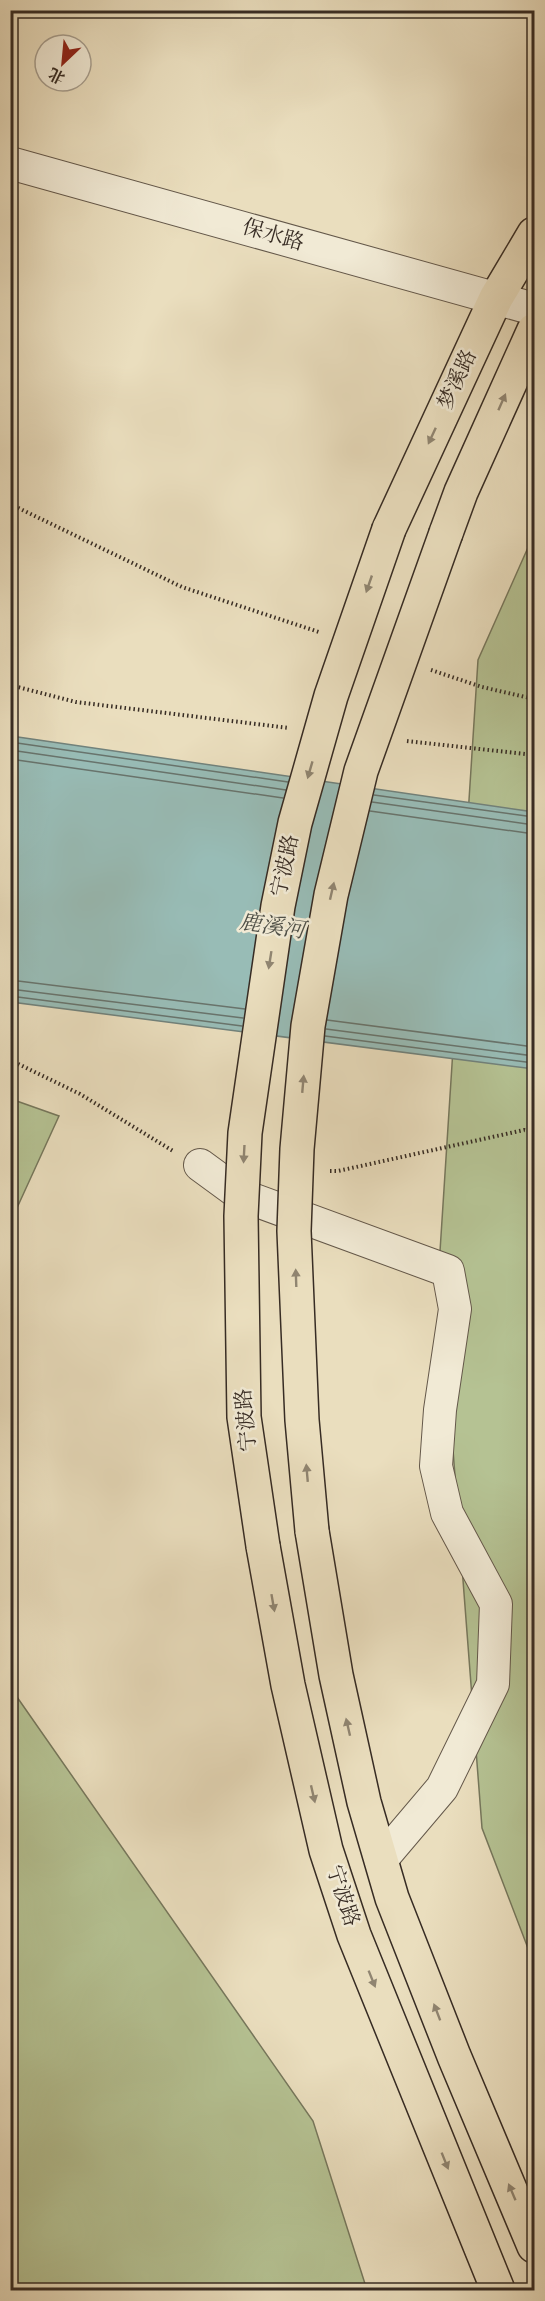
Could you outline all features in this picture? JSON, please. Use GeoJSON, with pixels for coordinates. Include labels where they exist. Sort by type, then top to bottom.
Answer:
{"type":"FeatureCollection","features":[{"type":"Feature","properties":{"kind":"main road","name":"梦溪路"},"geometry":{"type":"LineString","coordinates":[[388,529],[496,298],[534,234]]}},
{"type":"Feature","properties":{"kind":"main road"},"geometry":{"type":"LineString","coordinates":[[534,330],[461,492],[361,771],[331,895],[308,1026],[297,1149],[294,1231],[302,1420],[312,1531],[336,1675],[364,1802],[392,1898],[450,2046],[534,2246]]}},
{"type":"Feature","properties":{"kind":"main road","name":"宁波路"},"geometry":{"type":"LineString","coordinates":[[388,529],[331,696],[295,823],[278,906],[245,1133],[241,1216],[244,1417],[263,1546],[288,1685],[326,1850],[354,1935],[498,2290]]}},
{"type":"Feature","properties":{"kind":"street","name":"保水路"},"geometry":{"type":"LineString","coordinates":[[10,163],[534,309]]}},
{"type":"Feature","properties":{"kind":"street"},"geometry":{"type":"LineString","coordinates":[[200,1165],[242,1196],[448,1271],[455,1309],[440,1410],[436,1466],[447,1513],[496,1604],[493,1684],[442,1788],[381,1860]]}},
{"type":"Feature","properties":{"kind":"path"},"geometry":{"type":"LineString","coordinates":[[10,504],[182,587],[326,635]]}},
{"type":"Feature","properties":{"kind":"path"},"geometry":{"type":"LineString","coordinates":[[426,668],[482,687],[534,699]]}},
{"type":"Feature","properties":{"kind":"path"},"geometry":{"type":"LineString","coordinates":[[10,685],[76,702],[297,729]]}},
{"type":"Feature","properties":{"kind":"path"},"geometry":{"type":"LineString","coordinates":[[402,740],[534,755]]}},
{"type":"Feature","properties":{"kind":"path"},"geometry":{"type":"LineString","coordinates":[[10,1060],[80,1094],[166,1147],[200,1165]]}},
{"type":"Feature","properties":{"kind":"path"},"geometry":{"type":"LineString","coordinates":[[327,1171],[338,1171],[524,1130],[534,1132]]}},
{"type":"Feature","properties":{"kind":"green space"},"geometry":{"type":"Polygon","coordinates":[[[534,534],[534,1964],[482,1828],[439,1267],[478,660],[534,534]]]}},
{"type":"Feature","properties":{"kind":"green space"},"geometry":{"type":"Polygon","coordinates":[[[10,1099],[59,1116],[11,1221],[10,1099]]]}},
{"type":"Feature","properties":{"kind":"green space"},"geometry":{"type":"Polygon","coordinates":[[[10,1687],[313,2121],[367,2290],[11,2290],[10,1687]]]}},
{"type":"Feature","properties":{"kind":"water","name":"鹿溪河"},"geometry":{"type":"Polygon","coordinates":[[[11,736],[534,812],[534,1069],[11,1002],[11,736]]]}}]}
